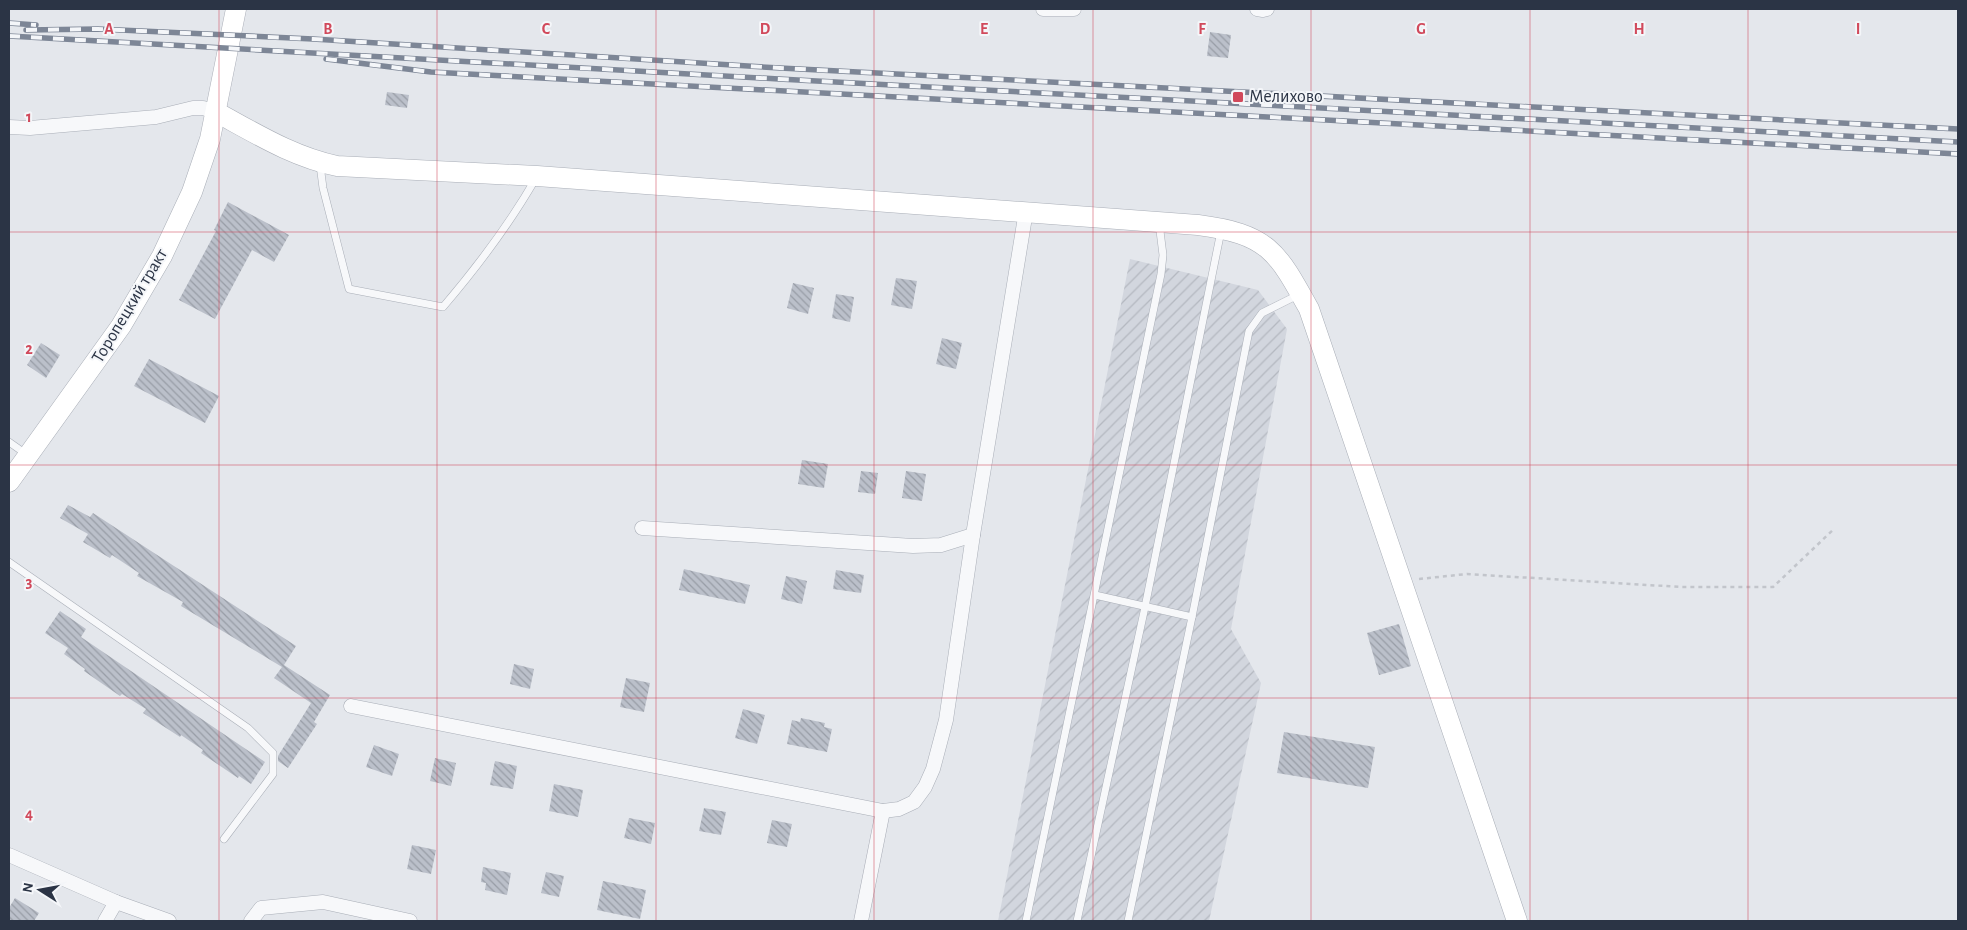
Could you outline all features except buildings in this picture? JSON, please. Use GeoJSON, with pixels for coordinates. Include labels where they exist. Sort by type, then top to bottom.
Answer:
{"type":"FeatureCollection","features":[{"type":"Feature","properties":{"kind":"street","name":"Торопецкий тракт"},"geometry":{"type":"LineString","coordinates":[[9,482],[120,326],[162,256],[195,185],[210,139],[236,9]]}},
{"type":"Feature","properties":{"kind":"street"},"geometry":{"type":"LineString","coordinates":[[1043,9],[1074,9]]}},
{"type":"Feature","properties":{"kind":"street"},"geometry":{"type":"LineString","coordinates":[[1256,9],[1267,9]]}},
{"type":"Feature","properties":{"kind":"street"},"geometry":{"type":"LineString","coordinates":[[9,126],[30,128],[156,117],[193,108],[203,108],[216,112],[279,147],[320,162],[367,168],[538,176],[1159,222],[1221,228],[1239,232],[1259,242],[1274,253],[1289,273],[1309,310],[1517,921]]}},
{"type":"Feature","properties":{"kind":"street"},"geometry":{"type":"LineString","coordinates":[[351,706],[883,811],[899,809],[914,802],[926,787],[934,769],[946,720],[973,534],[1026,211]]}},
{"type":"Feature","properties":{"kind":"street"},"geometry":{"type":"LineString","coordinates":[[642,528],[913,546],[941,544],[973,534]]}},
{"type":"Feature","properties":{"kind":"street"},"geometry":{"type":"LineString","coordinates":[[861,921],[883,811]]}},
{"type":"Feature","properties":{"kind":"street"},"geometry":{"type":"LineString","coordinates":[[9,855],[116,902],[169,921]]}},
{"type":"Feature","properties":{"kind":"street"},"geometry":{"type":"LineString","coordinates":[[105,921],[116,902]]}},
{"type":"Feature","properties":{"kind":"street"},"geometry":{"type":"LineString","coordinates":[[251,921],[260,908],[323,902],[410,921]]}},
{"type":"Feature","properties":{"kind":"lane"},"geometry":{"type":"LineString","coordinates":[[320,162],[323,188],[349,289],[443,307],[482,260],[514,217],[538,176]]}},
{"type":"Feature","properties":{"kind":"lane"},"geometry":{"type":"LineString","coordinates":[[1026,921],[1161,274],[1163,255],[1159,222]]}},
{"type":"Feature","properties":{"kind":"lane"},"geometry":{"type":"LineString","coordinates":[[1077,921],[1144,607],[1221,228]]}},
{"type":"Feature","properties":{"kind":"lane"},"geometry":{"type":"LineString","coordinates":[[1128,921],[1192,617],[1249,331],[1262,313],[1300,293]]}},
{"type":"Feature","properties":{"kind":"lane"},"geometry":{"type":"LineString","coordinates":[[9,442],[28,455]]}},
{"type":"Feature","properties":{"kind":"lane"},"geometry":{"type":"LineString","coordinates":[[9,562],[248,728],[272,753],[273,774],[224,839]]}},
{"type":"Feature","properties":{"kind":"lane"},"geometry":{"type":"LineString","coordinates":[[1095,596],[1192,617]]}},
{"type":"Feature","properties":{"kind":"path"},"geometry":{"type":"LineString","coordinates":[[1400,580],[1467,574],[1681,587],[1774,587],[1834,529]]}},
{"type":"Feature","properties":{"kind":"shaded area"},"geometry":{"type":"Polygon","coordinates":[[[1130,259],[1258,290],[1287,329],[1231,629],[1261,683],[1209,921],[998,921],[1130,259]]]}},
{"type":"Feature","properties":{"kind":"railway"},"geometry":{"type":"LineString","coordinates":[[9,23],[36,25]]}},
{"type":"Feature","properties":{"kind":"railway"},"geometry":{"type":"LineString","coordinates":[[26,30],[98,29],[313,39],[780,68],[1958,129]]}},
{"type":"Feature","properties":{"kind":"railway"},"geometry":{"type":"LineString","coordinates":[[9,36],[1958,142]]}},
{"type":"Feature","properties":{"kind":"railway"},"geometry":{"type":"LineString","coordinates":[[326,59],[431,72],[1958,154]]}},
{"type":"Feature","properties":{"kind":"place","name":"Мелихово"},"geometry":{"type":"Point","coordinates":[1238,97]}}]}
